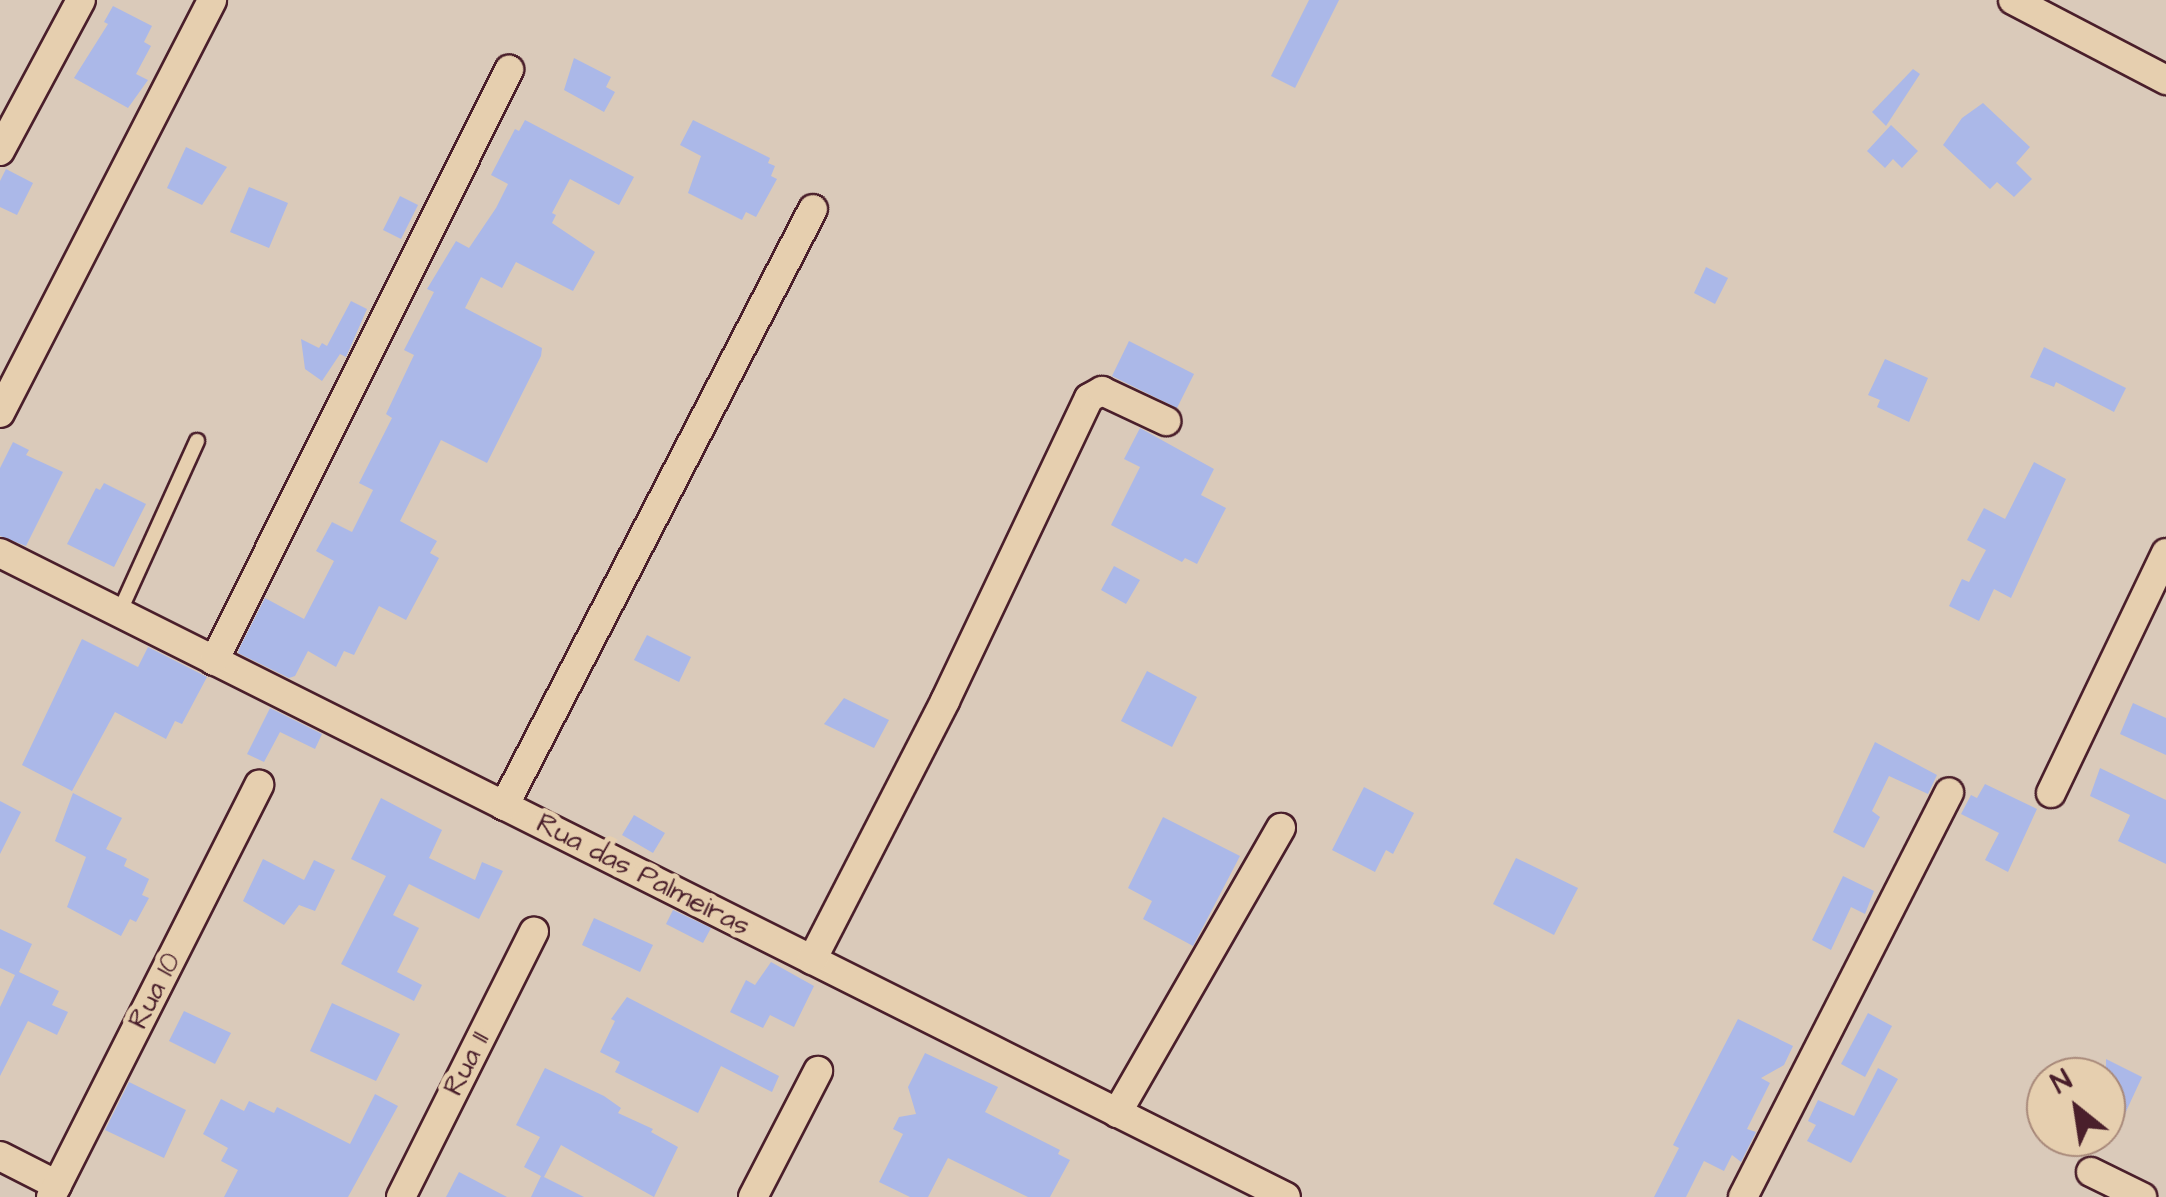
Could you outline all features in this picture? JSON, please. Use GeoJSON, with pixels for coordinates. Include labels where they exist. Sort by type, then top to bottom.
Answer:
{"type":"FeatureCollection","features":[{"type":"Feature","properties":{"kind":"street"},"geometry":{"type":"LineString","coordinates":[[0,151],[81,0]]}},
{"type":"Feature","properties":{"kind":"street"},"geometry":{"type":"LineString","coordinates":[[0,413],[212,0]]}},
{"type":"Feature","properties":{"kind":"street"},"geometry":{"type":"LineString","coordinates":[[2013,0],[2166,80]]}},
{"type":"Feature","properties":{"kind":"street"},"geometry":{"type":"LineString","coordinates":[[214,660],[508,70]]}},
{"type":"Feature","properties":{"kind":"street"},"geometry":{"type":"LineString","coordinates":[[504,806],[813,209]]}},
{"type":"Feature","properties":{"kind":"street"},"geometry":{"type":"LineString","coordinates":[[812,960],[946,701],[1089,398],[1102,392],[1166,421]]}},
{"type":"Feature","properties":{"kind":"street","name":"Rua das Palmeiras"},"geometry":{"type":"LineString","coordinates":[[0,553],[1286,1197]]}},
{"type":"Feature","properties":{"kind":"street"},"geometry":{"type":"LineString","coordinates":[[2051,792],[2166,554]]}},
{"type":"Feature","properties":{"kind":"street","name":"Rua 10"},"geometry":{"type":"LineString","coordinates":[[54,1191],[259,785]]}},
{"type":"Feature","properties":{"kind":"street"},"geometry":{"type":"LineString","coordinates":[[1743,1197],[1949,792]]}},
{"type":"Feature","properties":{"kind":"street"},"geometry":{"type":"LineString","coordinates":[[1117,1112],[1281,828]]}},
{"type":"Feature","properties":{"kind":"street","name":"Rua 11"},"geometry":{"type":"LineString","coordinates":[[401,1197],[534,931]]}},
{"type":"Feature","properties":{"kind":"street"},"geometry":{"type":"LineString","coordinates":[[753,1197],[818,1071]]}},
{"type":"Feature","properties":{"kind":"street"},"geometry":{"type":"LineString","coordinates":[[0,1156],[54,1191]]}},
{"type":"Feature","properties":{"kind":"street"},"geometry":{"type":"LineString","coordinates":[[2091,1172],[2142,1197]]}},
{"type":"Feature","properties":{"kind":"lane"},"geometry":{"type":"LineString","coordinates":[[119,612],[197,441]]}},
{"type":"Feature","properties":{"kind":"building"},"geometry":{"type":"Polygon","coordinates":[[[1309,0],[1339,0],[1295,88],[1271,76],[1309,0]]]}},
{"type":"Feature","properties":{"kind":"building"},"geometry":{"type":"Polygon","coordinates":[[[113,6],[152,26],[144,42],[151,46],[136,74],[148,80],[128,108],[74,78],[108,24],[104,22],[113,6]]]}},
{"type":"Feature","properties":{"kind":"building"},"geometry":{"type":"Polygon","coordinates":[[[574,58],[611,77],[606,87],[615,92],[604,112],[564,90],[574,58]]]}},
{"type":"Feature","properties":{"kind":"building"},"geometry":{"type":"Polygon","coordinates":[[[1913,69],[1920,74],[1886,126],[1872,112],[1913,69]]]}},
{"type":"Feature","properties":{"kind":"building"},"geometry":{"type":"Polygon","coordinates":[[[1983,103],[2030,147],[2016,163],[2032,179],[2014,197],[1997,182],[1990,189],[1943,145],[1962,118],[1983,103]]]}},
{"type":"Feature","properties":{"kind":"building"},"geometry":{"type":"Polygon","coordinates":[[[525,120],[634,177],[619,205],[570,179],[552,213],[556,215],[552,223],[595,252],[573,291],[516,262],[502,288],[481,277],[465,308],[542,348],[541,356],[487,463],[441,440],[400,521],[437,541],[430,553],[439,558],[406,620],[379,606],[354,655],[344,651],[336,667],[308,651],[295,676],[289,678],[238,653],[240,647],[265,598],[304,619],[334,561],[316,551],[332,522],[352,532],[373,490],[359,483],[392,418],[386,414],[414,355],[404,350],[434,292],[427,289],[456,241],[469,248],[496,208],[508,184],[491,175],[515,129],[519,131],[525,120]]]}},
{"type":"Feature","properties":{"kind":"building"},"geometry":{"type":"Polygon","coordinates":[[[693,120],[770,158],[768,163],[775,166],[771,176],[777,179],[756,217],[746,212],[742,220],[688,193],[701,156],[680,145],[693,120]]]}},
{"type":"Feature","properties":{"kind":"building"},"geometry":{"type":"Polygon","coordinates":[[[1891,125],[1918,151],[1902,168],[1893,159],[1885,168],[1867,151],[1891,125]]]}},
{"type":"Feature","properties":{"kind":"building"},"geometry":{"type":"Polygon","coordinates":[[[186,147],[227,167],[202,205],[167,188],[186,147]]]}},
{"type":"Feature","properties":{"kind":"building"},"geometry":{"type":"Polygon","coordinates":[[[6,169],[33,183],[17,215],[0,207],[0,181],[6,169]]]}},
{"type":"Feature","properties":{"kind":"building"},"geometry":{"type":"Polygon","coordinates":[[[249,187],[288,203],[269,248],[230,232],[249,187]]]}},
{"type":"Feature","properties":{"kind":"building"},"geometry":{"type":"Polygon","coordinates":[[[400,196],[418,205],[401,239],[383,230],[400,196]]]}},
{"type":"Feature","properties":{"kind":"building"},"geometry":{"type":"Polygon","coordinates":[[[1706,267],[1728,278],[1715,304],[1694,293],[1706,267]]]}},
{"type":"Feature","properties":{"kind":"building"},"geometry":{"type":"Polygon","coordinates":[[[351,301],[367,309],[346,357],[340,354],[322,381],[305,369],[301,339],[319,348],[322,343],[327,346],[351,301]]]}},
{"type":"Feature","properties":{"kind":"building"},"geometry":{"type":"Polygon","coordinates":[[[1129,341],[1194,374],[1177,408],[1112,376],[1129,341]]]}},
{"type":"Feature","properties":{"kind":"building"},"geometry":{"type":"Polygon","coordinates":[[[2044,347],[2126,388],[2114,412],[2056,382],[2054,387],[2030,377],[2044,347]]]}},
{"type":"Feature","properties":{"kind":"building"},"geometry":{"type":"Polygon","coordinates":[[[1885,359],[1928,378],[1909,422],[1877,407],[1880,400],[1868,395],[1885,359]]]}},
{"type":"Feature","properties":{"kind":"building"},"geometry":{"type":"Polygon","coordinates":[[[1140,428],[1214,469],[1201,495],[1226,508],[1197,564],[1185,558],[1182,562],[1111,525],[1140,467],[1124,459],[1140,428]]]}},
{"type":"Feature","properties":{"kind":"building"},"geometry":{"type":"Polygon","coordinates":[[[13,442],[29,450],[26,455],[63,472],[26,546],[0,536],[0,468],[13,442]]]}},
{"type":"Feature","properties":{"kind":"building"},"geometry":{"type":"Polygon","coordinates":[[[2034,462],[2066,479],[2011,598],[1994,589],[1979,621],[1949,606],[1962,579],[1969,582],[1986,550],[1967,540],[1984,508],[2005,519],[2034,462]]]}},
{"type":"Feature","properties":{"kind":"building"},"geometry":{"type":"Polygon","coordinates":[[[104,483],[146,504],[114,567],[67,544],[96,488],[100,490],[104,483]]]}},
{"type":"Feature","properties":{"kind":"building"},"geometry":{"type":"Polygon","coordinates":[[[1114,566],[1140,580],[1126,604],[1101,590],[1114,566]]]}},
{"type":"Feature","properties":{"kind":"building"},"geometry":{"type":"Polygon","coordinates":[[[647,635],[691,657],[679,682],[634,660],[647,635]]]}},
{"type":"Feature","properties":{"kind":"building"},"geometry":{"type":"Polygon","coordinates":[[[82,639],[138,667],[148,647],[207,677],[182,724],[175,721],[166,739],[115,712],[72,791],[22,765],[82,639]]]}},
{"type":"Feature","properties":{"kind":"building"},"geometry":{"type":"Polygon","coordinates":[[[1147,671],[1197,697],[1172,747],[1121,721],[1147,671]]]}},
{"type":"Feature","properties":{"kind":"building"},"geometry":{"type":"Polygon","coordinates":[[[844,698],[889,720],[874,748],[824,724],[844,698]]]}},
{"type":"Feature","properties":{"kind":"building"},"geometry":{"type":"Polygon","coordinates":[[[2133,703],[2166,718],[2166,755],[2120,734],[2133,703]]]}},
{"type":"Feature","properties":{"kind":"building"},"geometry":{"type":"Polygon","coordinates":[[[270,708],[322,734],[315,749],[280,732],[264,762],[247,754],[270,708]]]}},
{"type":"Feature","properties":{"kind":"building"},"geometry":{"type":"Polygon","coordinates":[[[1875,742],[1937,775],[1928,794],[1889,776],[1872,811],[1880,817],[1864,848],[1833,832],[1875,742]]]}},
{"type":"Feature","properties":{"kind":"building"},"geometry":{"type":"Polygon","coordinates":[[[2100,768],[2166,800],[2166,864],[2118,841],[2130,815],[2090,796],[2100,768]]]}},
{"type":"Feature","properties":{"kind":"building"},"geometry":{"type":"Polygon","coordinates":[[[1985,784],[2037,809],[2008,872],[1985,860],[1999,833],[1961,814],[1971,795],[1977,798],[1985,784]]]}},
{"type":"Feature","properties":{"kind":"building"},"geometry":{"type":"Polygon","coordinates":[[[1364,787],[1414,813],[1393,854],[1386,850],[1375,872],[1332,850],[1364,787]]]}},
{"type":"Feature","properties":{"kind":"building"},"geometry":{"type":"Polygon","coordinates":[[[73,793],[122,818],[106,849],[127,859],[124,866],[149,879],[142,895],[149,898],[136,922],[130,919],[121,936],[67,907],[86,857],[55,841],[73,793]]]}},
{"type":"Feature","properties":{"kind":"building"},"geometry":{"type":"Polygon","coordinates":[[[381,798],[442,830],[429,858],[475,880],[482,862],[503,871],[479,919],[409,884],[393,915],[419,928],[397,972],[422,985],[414,1001],[341,964],[386,876],[351,859],[381,798]]]}},
{"type":"Feature","properties":{"kind":"building"},"geometry":{"type":"Polygon","coordinates":[[[0,801],[21,812],[0,854],[0,801]]]}},
{"type":"Feature","properties":{"kind":"building"},"geometry":{"type":"Polygon","coordinates":[[[634,815],[665,833],[653,853],[622,835],[634,815]]]}},
{"type":"Feature","properties":{"kind":"building"},"geometry":{"type":"Polygon","coordinates":[[[1163,817],[1240,856],[1193,946],[1143,919],[1152,901],[1128,888],[1163,817]]]}},
{"type":"Feature","properties":{"kind":"building"},"geometry":{"type":"Polygon","coordinates":[[[1516,858],[1578,888],[1554,935],[1493,904],[1516,858]]]}},
{"type":"Feature","properties":{"kind":"building"},"geometry":{"type":"Polygon","coordinates":[[[263,859],[304,880],[314,860],[335,870],[315,911],[299,905],[284,925],[243,901],[263,859]]]}},
{"type":"Feature","properties":{"kind":"building"},"geometry":{"type":"Polygon","coordinates":[[[1843,876],[1874,891],[1865,914],[1851,907],[1831,950],[1812,940],[1843,876]]]}},
{"type":"Feature","properties":{"kind":"building"},"geometry":{"type":"Polygon","coordinates":[[[673,910],[711,928],[703,943],[666,924],[673,910]]]}},
{"type":"Feature","properties":{"kind":"building"},"geometry":{"type":"Polygon","coordinates":[[[594,918],[653,945],[640,972],[582,945],[594,918]]]}},
{"type":"Feature","properties":{"kind":"building"},"geometry":{"type":"Polygon","coordinates":[[[0,929],[32,944],[19,972],[59,991],[52,1005],[68,1012],[57,1035],[28,1021],[0,1076],[0,1007],[15,975],[0,968],[0,929]]]}},
{"type":"Feature","properties":{"kind":"building"},"geometry":{"type":"Polygon","coordinates":[[[771,962],[814,986],[794,1027],[770,1015],[763,1028],[730,1012],[746,980],[755,985],[771,962]]]}},
{"type":"Feature","properties":{"kind":"building"},"geometry":{"type":"Polygon","coordinates":[[[627,997],[779,1076],[772,1092],[721,1066],[698,1113],[615,1072],[620,1062],[600,1052],[615,1021],[611,1019],[627,997]]]}},
{"type":"Feature","properties":{"kind":"building"},"geometry":{"type":"Polygon","coordinates":[[[332,1003],[400,1034],[376,1081],[310,1051],[332,1003]]]}},
{"type":"Feature","properties":{"kind":"building"},"geometry":{"type":"Polygon","coordinates":[[[184,1011],[231,1033],[215,1064],[169,1041],[184,1011]]]}},
{"type":"Feature","properties":{"kind":"building"},"geometry":{"type":"Polygon","coordinates":[[[1868,1013],[1892,1026],[1865,1077],[1841,1064],[1868,1013]]]}},
{"type":"Feature","properties":{"kind":"building"},"geometry":{"type":"Polygon","coordinates":[[[1738,1019],[1793,1046],[1784,1065],[1761,1078],[1770,1083],[1747,1129],[1756,1132],[1741,1162],[1732,1155],[1724,1171],[1704,1161],[1686,1197],[1654,1197],[1679,1148],[1673,1145],[1738,1019]]]}},
{"type":"Feature","properties":{"kind":"building"},"geometry":{"type":"Polygon","coordinates":[[[925,1053],[998,1087],[985,1112],[1060,1150],[1058,1154],[1070,1160],[1050,1197],[1028,1197],[948,1158],[928,1197],[910,1197],[879,1182],[903,1134],[893,1129],[899,1117],[916,1114],[908,1087],[925,1053]]]}},
{"type":"Feature","properties":{"kind":"building"},"geometry":{"type":"Polygon","coordinates":[[[545,1068],[604,1096],[621,1108],[618,1113],[653,1129],[651,1132],[678,1147],[654,1197],[561,1145],[544,1177],[584,1197],[531,1197],[541,1176],[524,1167],[540,1137],[516,1125],[545,1068]]]}},
{"type":"Feature","properties":{"kind":"building"},"geometry":{"type":"Polygon","coordinates":[[[1878,1068],[1898,1079],[1851,1163],[1807,1141],[1816,1125],[1808,1121],[1818,1100],[1854,1116],[1878,1068]]]}},
{"type":"Feature","properties":{"kind":"building"},"geometry":{"type":"Polygon","coordinates":[[[2126,1069],[2142,1077],[2126,1112],[2126,1069]]]}},
{"type":"Feature","properties":{"kind":"building"},"geometry":{"type":"Polygon","coordinates":[[[129,1082],[186,1110],[164,1158],[105,1130],[129,1082]]]}},
{"type":"Feature","properties":{"kind":"building"},"geometry":{"type":"Polygon","coordinates":[[[375,1094],[398,1106],[348,1197],[224,1197],[238,1170],[221,1161],[228,1148],[203,1134],[221,1099],[244,1111],[249,1101],[274,1113],[277,1107],[350,1144],[375,1094]]]}},
{"type":"Feature","properties":{"kind":"building"},"geometry":{"type":"Polygon","coordinates":[[[459,1172],[507,1197],[446,1197],[459,1172]]]}}]}
